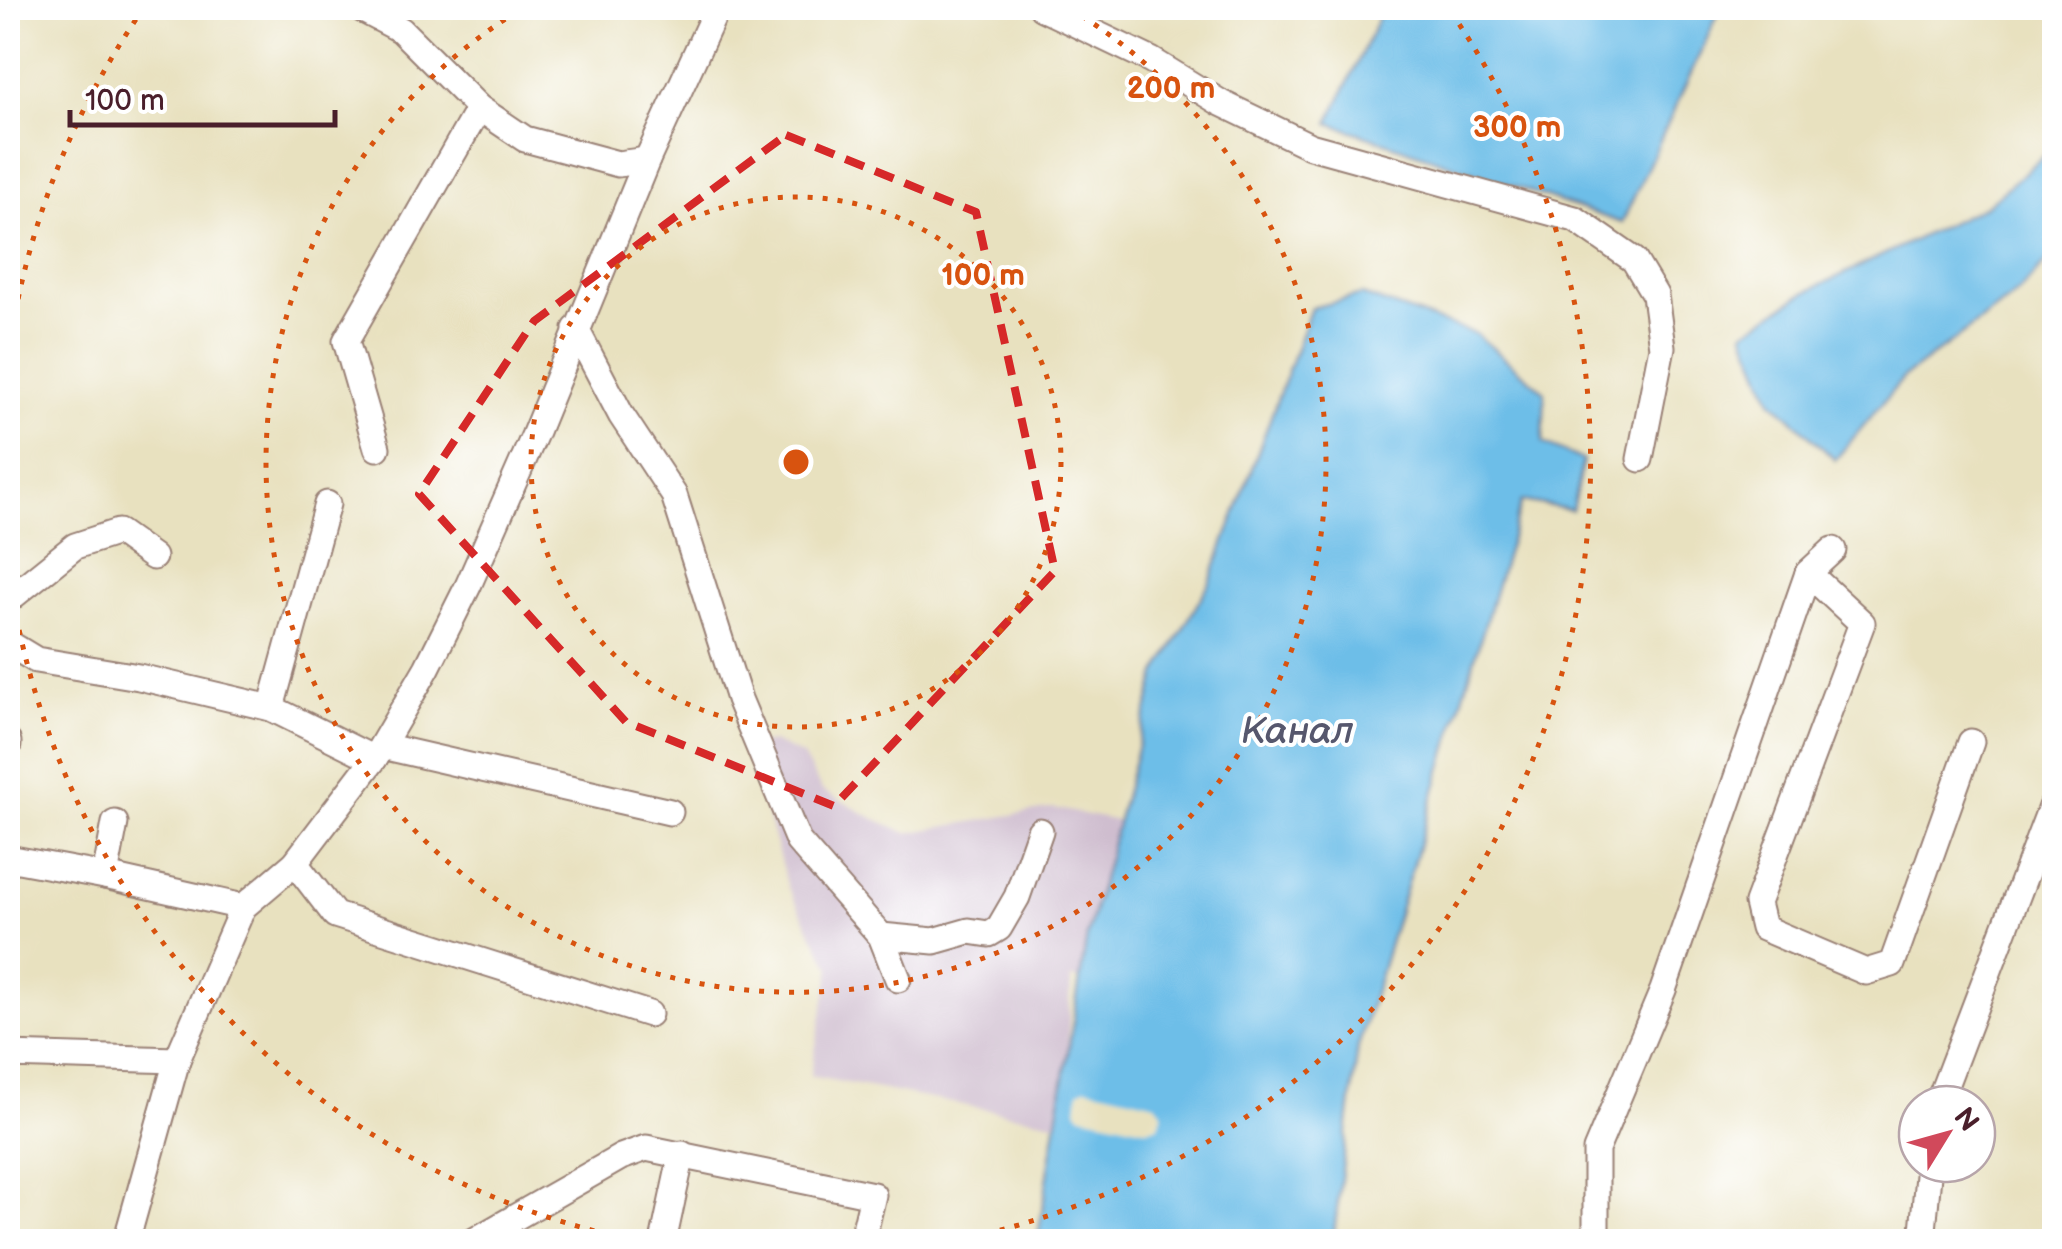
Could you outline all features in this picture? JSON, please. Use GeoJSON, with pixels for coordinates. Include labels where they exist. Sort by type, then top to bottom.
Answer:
{"type":"FeatureCollection","features":[{"type":"Feature","properties":{"kind":"street"},"geometry":{"type":"LineString","coordinates":[[359,8],[402,30],[479,108],[525,140],[618,164],[647,160]]}},
{"type":"Feature","properties":{"kind":"street"},"geometry":{"type":"LineString","coordinates":[[126,1242],[178,1060],[243,907],[294,863],[378,752],[427,668],[534,436],[647,160],[717,8]]}},
{"type":"Feature","properties":{"kind":"street"},"geometry":{"type":"LineString","coordinates":[[1042,8],[1152,60],[1221,103],[1310,146],[1575,219],[1634,260],[1655,295],[1662,347],[1640,459]]}},
{"type":"Feature","properties":{"kind":"street"},"geometry":{"type":"LineString","coordinates":[[377,448],[346,341],[479,108]]}},
{"type":"Feature","properties":{"kind":"street"},"geometry":{"type":"LineString","coordinates":[[576,329],[621,414],[674,495],[740,698],[798,841],[881,936],[898,979]]}},
{"type":"Feature","properties":{"kind":"street"},"geometry":{"type":"LineString","coordinates":[[271,708],[327,504]]}},
{"type":"Feature","properties":{"kind":"street"},"geometry":{"type":"LineString","coordinates":[[8,600],[75,546],[118,532],[154,558]]}},
{"type":"Feature","properties":{"kind":"street"},"geometry":{"type":"LineString","coordinates":[[1596,1242],[1596,1150],[1663,990],[1808,572],[1832,550]]}},
{"type":"Feature","properties":{"kind":"street"},"geometry":{"type":"LineString","coordinates":[[1808,572],[1862,623],[1757,903],[1763,928],[1866,972],[1892,964],[1971,742]]}},
{"type":"Feature","properties":{"kind":"street"},"geometry":{"type":"LineString","coordinates":[[8,642],[36,660],[139,677],[271,708],[378,752],[670,812]]}},
{"type":"Feature","properties":{"kind":"street"},"geometry":{"type":"LineString","coordinates":[[1946,1084],[2051,807]]}},
{"type":"Feature","properties":{"kind":"street"},"geometry":{"type":"LineString","coordinates":[[106,876],[115,823]]}},
{"type":"Feature","properties":{"kind":"street"},"geometry":{"type":"LineString","coordinates":[[881,936],[934,941],[969,931],[989,934],[999,928],[1013,906],[1040,831]]}},
{"type":"Feature","properties":{"kind":"street"},"geometry":{"type":"LineString","coordinates":[[8,858],[243,907]]}},
{"type":"Feature","properties":{"kind":"street"},"geometry":{"type":"LineString","coordinates":[[294,863],[335,915],[649,1014]]}},
{"type":"Feature","properties":{"kind":"street"},"geometry":{"type":"LineString","coordinates":[[8,1055],[178,1060]]}},
{"type":"Feature","properties":{"kind":"street"},"geometry":{"type":"LineString","coordinates":[[481,1239],[646,1148],[872,1195],[862,1242]]}},
{"type":"Feature","properties":{"kind":"street"},"geometry":{"type":"LineString","coordinates":[[663,1242],[682,1154]]}},
{"type":"Feature","properties":{"kind":"street"},"geometry":{"type":"LineString","coordinates":[[1922,1242],[1927,1184]]}},
{"type":"Feature","properties":{"kind":"highlighted area"},"geometry":{"type":"Polygon","coordinates":[[[786,135],[976,212],[1055,571],[834,806],[626,722],[419,494],[534,321],[786,135]]]}},
{"type":"Feature","properties":{"kind":"shaded area"},"geometry":{"type":"Polygon","coordinates":[[[772,742],[803,756],[822,790],[907,833],[1053,808],[1222,842],[1192,1004],[1071,978],[1064,1124],[810,1076],[831,968],[788,888],[748,746],[772,742]]]}},
{"type":"Feature","properties":{"kind":"water"},"geometry":{"type":"Polygon","coordinates":[[[1383,8],[1721,8],[1622,223],[1329,123],[1383,8]]]}},
{"type":"Feature","properties":{"kind":"water"},"geometry":{"type":"Polygon","coordinates":[[[2054,147],[2054,253],[2019,292],[1904,377],[1835,460],[1772,400],[1744,332],[1804,293],[1987,205],[2054,147]]]}},
{"type":"Feature","properties":{"kind":"water","name":"Канал"},"geometry":{"type":"Polygon","coordinates":[[[1362,295],[1476,334],[1545,392],[1543,443],[1583,460],[1572,510],[1522,501],[1358,1047],[1333,1241],[1037,1242],[1087,936],[1157,674],[1210,582],[1311,308],[1362,295]]]}},
{"type":"Feature","properties":{"kind":"pier"},"geometry":{"type":"Polygon","coordinates":[[[1086,1087],[1156,1103],[1163,1112],[1159,1125],[1147,1129],[1082,1115],[1077,1109],[1079,1091],[1086,1087]]]}}]}
